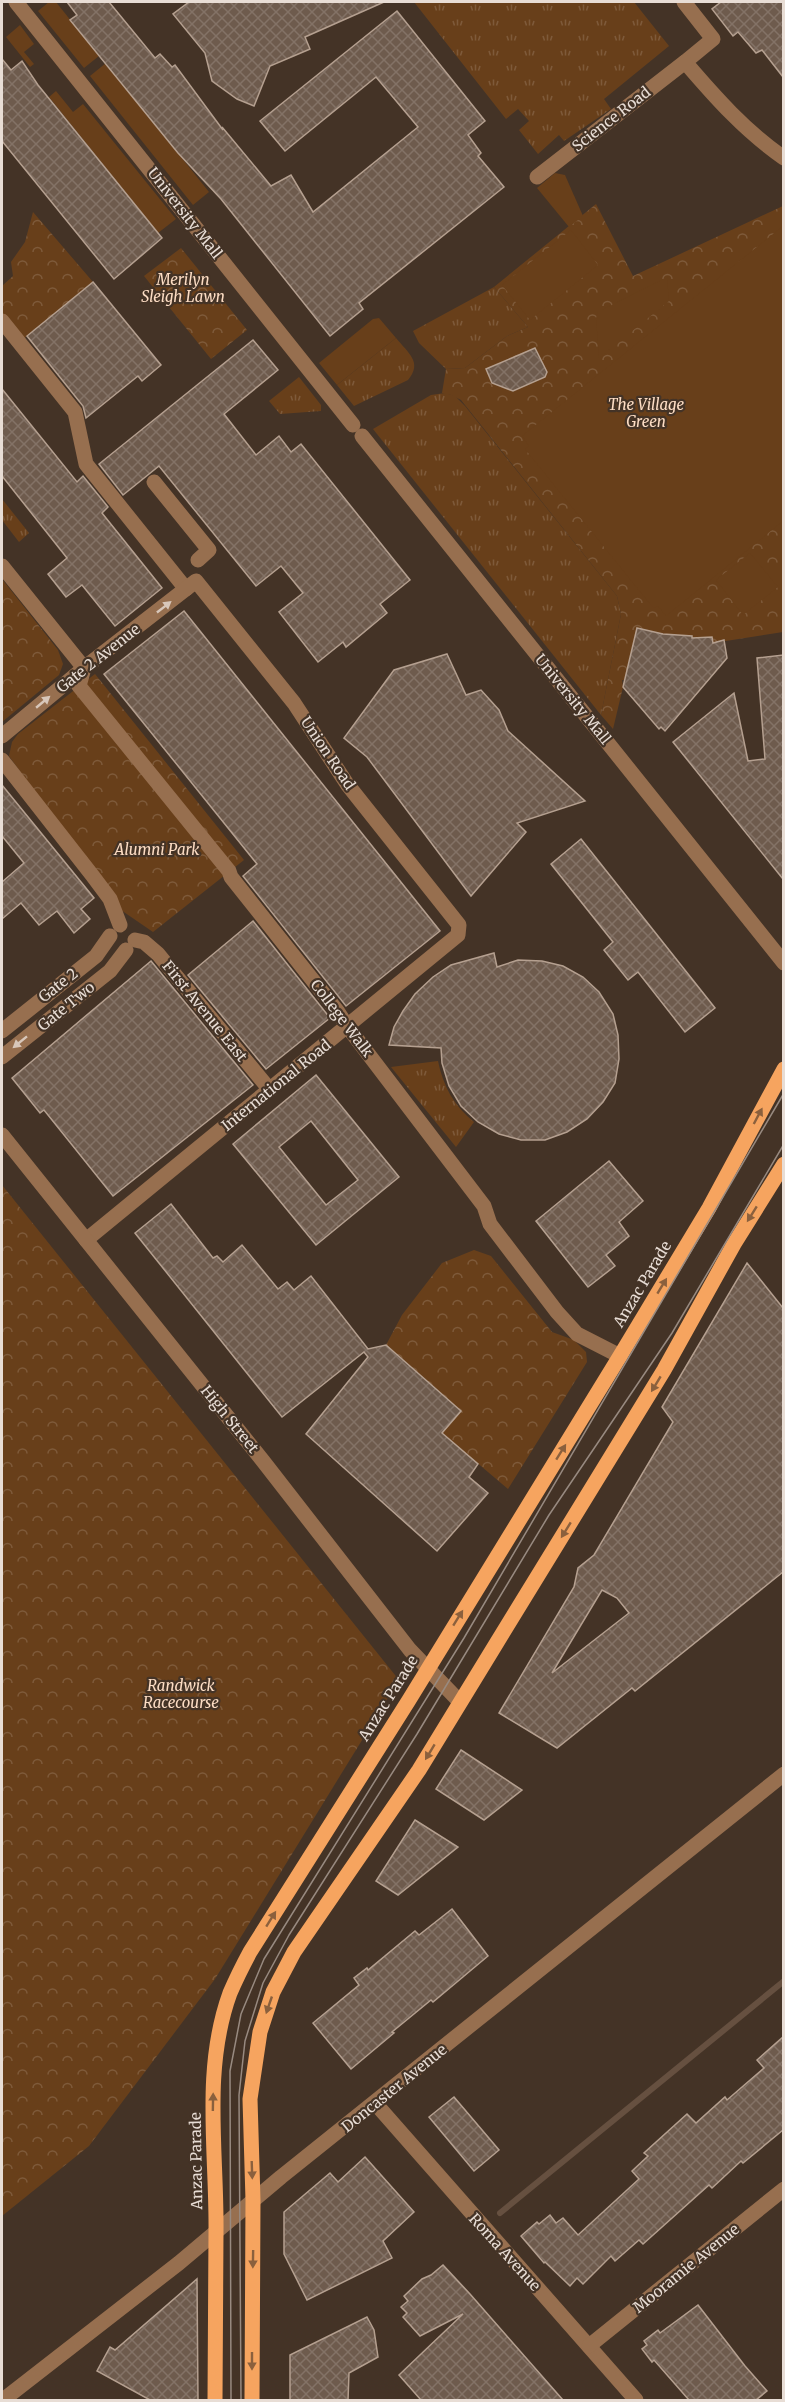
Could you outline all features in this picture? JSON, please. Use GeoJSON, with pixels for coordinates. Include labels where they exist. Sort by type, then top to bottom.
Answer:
{"type":"FeatureCollection","features":[{"type":"Feature","properties":{"kind":"main road","name":"Anzac Parade"},"geometry":{"type":"LineString","coordinates":[[215,2400],[214,2078],[219,2034],[230,1993],[250,1952],[428,1668],[709,1208],[783,1069]]}},
{"type":"Feature","properties":{"kind":"main road"},"geometry":{"type":"LineString","coordinates":[[252,2400],[251,2087],[261,2032],[273,1992],[294,1952],[418,1770],[664,1371],[734,1244],[783,1164]]}},
{"type":"Feature","properties":{"kind":"street","name":"University Mall"},"geometry":{"type":"LineString","coordinates":[[16,2],[783,963]]}},
{"type":"Feature","properties":{"kind":"street","name":"Science Road"},"geometry":{"type":"LineString","coordinates":[[537,177],[713,39],[684,2]]}},
{"type":"Feature","properties":{"kind":"street"},"geometry":{"type":"LineString","coordinates":[[685,62],[720,103],[759,141],[783,158]]}},
{"type":"Feature","properties":{"kind":"street","name":"Union Road"},"geometry":{"type":"LineString","coordinates":[[2,321],[75,412],[86,464],[186,583],[294,703],[347,784],[459,925]]}},
{"type":"Feature","properties":{"kind":"street","name":"Gate 2 Avenue"},"geometry":{"type":"LineString","coordinates":[[2,736],[186,583],[195,562],[209,550],[154,482]]}},
{"type":"Feature","properties":{"kind":"street"},"geometry":{"type":"LineString","coordinates":[[2,566],[84,668]]}},
{"type":"Feature","properties":{"kind":"street","name":"College Walk"},"geometry":{"type":"LineString","coordinates":[[84,668],[79,686],[230,871],[231,877],[338,1012],[484,1206],[490,1224],[557,1312],[578,1334],[620,1356]]}},
{"type":"Feature","properties":{"kind":"street"},"geometry":{"type":"LineString","coordinates":[[2,760],[110,899],[116,931],[114,947],[130,945],[131,929],[116,931]]}},
{"type":"Feature","properties":{"kind":"street","name":"International Road"},"geometry":{"type":"LineString","coordinates":[[86,1240],[458,935],[459,925]]}},
{"type":"Feature","properties":{"kind":"street","name":"Gate 2"},"geometry":{"type":"LineString","coordinates":[[2,1031],[96,956],[116,931]]}},
{"type":"Feature","properties":{"kind":"street","name":"First Avenue East"},"geometry":{"type":"LineString","coordinates":[[130,945],[144,942],[158,954],[270,1089]]}},
{"type":"Feature","properties":{"kind":"street","name":"Gate Two"},"geometry":{"type":"LineString","coordinates":[[2,1057],[110,970],[130,945]]}},
{"type":"Feature","properties":{"kind":"street","name":"High Street"},"geometry":{"type":"LineString","coordinates":[[2,1135],[263,1461],[410,1650],[460,1702]]}},
{"type":"Feature","properties":{"kind":"street","name":"Doncaster Avenue"},"geometry":{"type":"LineString","coordinates":[[3,2400],[783,1774]]}},
{"type":"Feature","properties":{"kind":"street","name":"Roma Avenue"},"geometry":{"type":"LineString","coordinates":[[375,2103],[636,2400]]}},
{"type":"Feature","properties":{"kind":"street","name":"Mooramie Avenue"},"geometry":{"type":"LineString","coordinates":[[589,2346],[783,2189]]}},
{"type":"Feature","properties":{"kind":"green space"},"geometry":{"type":"Polygon","coordinates":[[[49,2],[56,2],[99,56],[84,68],[38,11],[49,2]]]}},
{"type":"Feature","properties":{"kind":"green space"},"geometry":{"type":"Polygon","coordinates":[[[414,2],[634,2],[669,46],[604,99],[611,109],[564,141],[559,135],[538,154],[519,130],[529,121],[518,109],[506,119],[414,2]]]}},
{"type":"Feature","properties":{"kind":"green space"},"geometry":{"type":"Polygon","coordinates":[[[20,25],[34,44],[24,52],[34,64],[30,67],[6,37],[20,25]]]}},
{"type":"Feature","properties":{"kind":"green space"},"geometry":{"type":"Polygon","coordinates":[[[106,63],[209,192],[193,205],[90,76],[106,63]]]}},
{"type":"Feature","properties":{"kind":"green space"},"geometry":{"type":"Polygon","coordinates":[[[56,91],[73,112],[83,104],[176,219],[158,233],[49,97],[56,91]]]}},
{"type":"Feature","properties":{"kind":"green space"},"geometry":{"type":"Polygon","coordinates":[[[555,173],[565,175],[583,216],[569,227],[537,188],[555,173]]]}},
{"type":"Feature","properties":{"kind":"green space","name":"The Village Green"},"geometry":{"type":"Polygon","coordinates":[[[596,204],[633,276],[783,206],[783,632],[713,643],[711,637],[692,638],[692,636],[663,634],[637,628],[625,680],[622,680],[623,687],[613,729],[601,715],[621,614],[617,596],[461,400],[442,393],[446,369],[465,368],[507,336],[528,327],[494,287],[596,204]]]}},
{"type":"Feature","properties":{"kind":"green space"},"geometry":{"type":"Polygon","coordinates":[[[33,212],[93,282],[21,341],[2,317],[2,286],[13,276],[11,262],[25,242],[33,212]]]}},
{"type":"Feature","properties":{"kind":"green space"},"geometry":{"type":"Polygon","coordinates":[[[783,226],[783,521],[666,616],[658,606],[654,608],[650,604],[525,449],[529,446],[522,436],[783,226]]]}},
{"type":"Feature","properties":{"kind":"green space"},"geometry":{"type":"Polygon","coordinates":[[[571,230],[598,265],[530,320],[502,285],[571,230]]]}},
{"type":"Feature","properties":{"kind":"green space","name":"Merilyn Sleigh Lawn"},"geometry":{"type":"Polygon","coordinates":[[[181,248],[247,330],[211,359],[144,276],[181,248]]]}},
{"type":"Feature","properties":{"kind":"green space"},"geometry":{"type":"Polygon","coordinates":[[[667,277],[669,301],[599,358],[596,318],[598,312],[667,277]]]}},
{"type":"Feature","properties":{"kind":"green space"},"geometry":{"type":"Polygon","coordinates":[[[494,287],[528,327],[507,336],[465,368],[446,369],[419,343],[413,331],[494,287]]]}},
{"type":"Feature","properties":{"kind":"green space"},"geometry":{"type":"Polygon","coordinates":[[[379,318],[396,338],[337,385],[319,363],[373,319],[379,318]]]}},
{"type":"Feature","properties":{"kind":"green space"},"geometry":{"type":"Polygon","coordinates":[[[396,338],[412,358],[414,368],[412,374],[408,380],[354,406],[337,385],[396,338]]]}},
{"type":"Feature","properties":{"kind":"green space"},"geometry":{"type":"Polygon","coordinates":[[[299,377],[321,405],[321,411],[280,414],[269,401],[299,377]]]}},
{"type":"Feature","properties":{"kind":"green space"},"geometry":{"type":"Polygon","coordinates":[[[445,393],[455,396],[465,406],[617,596],[621,614],[601,715],[373,429],[431,395],[445,393]]]}},
{"type":"Feature","properties":{"kind":"green space"},"geometry":{"type":"Polygon","coordinates":[[[2,499],[29,533],[19,542],[2,520],[2,499]]]}},
{"type":"Feature","properties":{"kind":"green space"},"geometry":{"type":"Polygon","coordinates":[[[750,553],[778,587],[743,615],[716,580],[750,553]]]}},
{"type":"Feature","properties":{"kind":"green space"},"geometry":{"type":"Polygon","coordinates":[[[2,579],[58,650],[63,664],[59,675],[2,722],[2,579]]]}},
{"type":"Feature","properties":{"kind":"green space","name":"Alumni Park"},"geometry":{"type":"Polygon","coordinates":[[[95,674],[244,860],[153,932],[118,908],[9,756],[12,742],[18,734],[95,674]]]}},
{"type":"Feature","properties":{"kind":"green space"},"geometry":{"type":"Polygon","coordinates":[[[438,1061],[450,1095],[474,1122],[456,1147],[391,1067],[438,1061]]]}},
{"type":"Feature","properties":{"kind":"green space","name":"Randwick Racecourse"},"geometry":{"type":"Polygon","coordinates":[[[2,1185],[399,1680],[215,1979],[89,2146],[2,2216],[2,1185]]]}},
{"type":"Feature","properties":{"kind":"green space"},"geometry":{"type":"Polygon","coordinates":[[[474,1250],[491,1256],[552,1332],[574,1340],[586,1352],[587,1362],[508,1489],[442,1433],[461,1411],[386,1345],[402,1315],[442,1263],[474,1250]]]}},
{"type":"Feature","properties":{"kind":"building"},"geometry":{"type":"Polygon","coordinates":[[[67,2],[109,2],[155,58],[160,54],[172,67],[175,65],[223,130],[222,127],[271,186],[291,175],[313,212],[418,127],[376,77],[285,151],[260,121],[397,11],[485,121],[468,135],[481,153],[478,156],[504,187],[359,303],[363,309],[330,336],[221,199],[178,153],[70,20],[77,15],[67,2]]]}},
{"type":"Feature","properties":{"kind":"building"},"geometry":{"type":"Polygon","coordinates":[[[189,2],[384,2],[305,37],[310,49],[270,66],[254,106],[237,99],[212,81],[205,53],[173,14],[189,2]]]}},
{"type":"Feature","properties":{"kind":"building"},"geometry":{"type":"Polygon","coordinates":[[[721,2],[783,2],[783,77],[762,50],[756,53],[738,32],[733,36],[712,9],[721,2]]]}},
{"type":"Feature","properties":{"kind":"building"},"geometry":{"type":"Polygon","coordinates":[[[2,59],[11,70],[22,61],[38,85],[162,238],[114,279],[2,141],[2,59]]]}},
{"type":"Feature","properties":{"kind":"building"},"geometry":{"type":"Polygon","coordinates":[[[93,282],[161,365],[142,381],[138,376],[86,418],[83,406],[27,336],[93,282]]]}},
{"type":"Feature","properties":{"kind":"building"},"geometry":{"type":"Polygon","coordinates":[[[253,340],[278,370],[224,414],[256,455],[279,436],[291,452],[301,444],[410,580],[380,604],[387,613],[346,647],[343,642],[318,662],[279,612],[303,593],[281,566],[256,586],[159,466],[123,495],[99,464],[253,340]]]}},
{"type":"Feature","properties":{"kind":"building"},"geometry":{"type":"Polygon","coordinates":[[[535,348],[547,372],[545,377],[513,391],[492,383],[486,369],[535,348]]]}},
{"type":"Feature","properties":{"kind":"building"},"geometry":{"type":"Polygon","coordinates":[[[2,389],[77,482],[83,476],[108,507],[102,513],[162,588],[115,626],[82,585],[66,597],[48,574],[67,558],[2,476],[2,389]]]}},
{"type":"Feature","properties":{"kind":"building"},"geometry":{"type":"Polygon","coordinates":[[[184,611],[440,931],[346,1006],[243,876],[257,864],[104,674],[184,611]]]}},
{"type":"Feature","properties":{"kind":"building"},"geometry":{"type":"Polygon","coordinates":[[[637,628],[663,634],[692,636],[692,638],[712,637],[713,643],[724,640],[727,658],[665,731],[661,727],[659,729],[623,687],[637,628]]]}},
{"type":"Feature","properties":{"kind":"building"},"geometry":{"type":"Polygon","coordinates":[[[447,654],[466,695],[481,690],[499,710],[508,731],[585,801],[517,823],[526,832],[471,896],[367,757],[344,738],[394,670],[447,654]]]}},
{"type":"Feature","properties":{"kind":"building"},"geometry":{"type":"Polygon","coordinates":[[[783,655],[783,879],[673,742],[734,693],[748,761],[765,759],[757,658],[783,655]]]}},
{"type":"Feature","properties":{"kind":"building"},"geometry":{"type":"Polygon","coordinates":[[[2,785],[94,898],[81,909],[90,919],[74,933],[57,911],[39,925],[21,903],[2,919],[2,882],[24,863],[2,836],[2,785]]]}},
{"type":"Feature","properties":{"kind":"building"},"geometry":{"type":"Polygon","coordinates":[[[581,839],[715,1008],[685,1032],[638,972],[628,980],[604,950],[613,942],[551,864],[581,839]]]}},
{"type":"Feature","properties":{"kind":"building"},"geometry":{"type":"Polygon","coordinates":[[[253,921],[330,1018],[266,1069],[188,975],[253,921]]]}},
{"type":"Feature","properties":{"kind":"building"},"geometry":{"type":"Polygon","coordinates":[[[494,953],[497,967],[518,960],[542,961],[563,966],[583,977],[599,992],[613,1014],[618,1035],[619,1059],[615,1083],[603,1102],[587,1119],[567,1132],[545,1140],[521,1140],[499,1134],[478,1122],[461,1106],[449,1086],[442,1063],[441,1048],[389,1045],[394,1027],[403,1011],[415,994],[433,977],[451,965],[494,953]]]}},
{"type":"Feature","properties":{"kind":"building"},"geometry":{"type":"Polygon","coordinates":[[[151,961],[253,1085],[113,1196],[44,1110],[40,1113],[12,1078],[151,961]]]}},
{"type":"Feature","properties":{"kind":"building"},"geometry":{"type":"Polygon","coordinates":[[[316,1075],[399,1177],[316,1245],[233,1144],[316,1075]],[[311,1121],[279,1147],[326,1205],[358,1180],[311,1121]]]}},
{"type":"Feature","properties":{"kind":"building"},"geometry":{"type":"Polygon","coordinates":[[[609,1161],[643,1201],[619,1222],[629,1236],[606,1255],[615,1266],[588,1287],[536,1221],[609,1161]]]}},
{"type":"Feature","properties":{"kind":"building"},"geometry":{"type":"Polygon","coordinates":[[[171,1204],[213,1258],[217,1256],[223,1262],[242,1245],[278,1289],[287,1282],[294,1290],[311,1276],[368,1349],[386,1345],[461,1411],[442,1433],[478,1464],[469,1477],[488,1493],[437,1551],[306,1434],[368,1357],[364,1352],[282,1417],[135,1233],[171,1204]]]}},
{"type":"Feature","properties":{"kind":"building"},"geometry":{"type":"Polygon","coordinates":[[[747,1263],[783,1308],[783,1572],[635,1691],[632,1688],[557,1748],[499,1713],[574,1587],[578,1568],[594,1555],[673,1422],[662,1407],[747,1263]],[[602,1590],[552,1673],[629,1613],[617,1598],[602,1590]]]}},
{"type":"Feature","properties":{"kind":"building"},"geometry":{"type":"Polygon","coordinates":[[[461,1750],[522,1790],[484,1820],[436,1789],[461,1750]]]}},
{"type":"Feature","properties":{"kind":"building"},"geometry":{"type":"Polygon","coordinates":[[[415,1820],[458,1847],[398,1895],[376,1881],[415,1820]]]}},
{"type":"Feature","properties":{"kind":"building"},"geometry":{"type":"Polygon","coordinates":[[[452,1909],[488,1956],[433,2002],[431,2000],[392,2032],[394,2033],[351,2069],[313,2023],[359,1985],[354,1978],[367,1968],[368,1970],[415,1931],[419,1935],[452,1909]]]}},
{"type":"Feature","properties":{"kind":"building"},"geometry":{"type":"Polygon","coordinates":[[[783,2037],[783,2130],[743,2163],[741,2161],[712,2188],[709,2185],[643,2244],[639,2240],[615,2261],[611,2256],[583,2284],[577,2278],[570,2286],[544,2263],[521,2236],[537,2222],[539,2224],[550,2215],[556,2223],[563,2218],[578,2235],[639,2179],[632,2171],[648,2156],[644,2153],[687,2114],[696,2123],[725,2097],[727,2100],[764,2068],[757,2060],[783,2037]]]}},
{"type":"Feature","properties":{"kind":"building"},"geometry":{"type":"Polygon","coordinates":[[[454,2097],[499,2150],[474,2171],[429,2117],[454,2097]]]}},
{"type":"Feature","properties":{"kind":"building"},"geometry":{"type":"Polygon","coordinates":[[[365,2157],[414,2212],[383,2241],[392,2258],[307,2300],[284,2254],[284,2212],[330,2173],[338,2182],[365,2157]]]}},
{"type":"Feature","properties":{"kind":"building"},"geometry":{"type":"Polygon","coordinates":[[[443,2265],[563,2400],[421,2400],[399,2375],[463,2314],[420,2336],[403,2317],[407,2313],[401,2307],[408,2301],[404,2296],[422,2279],[443,2265]]]}},
{"type":"Feature","properties":{"kind":"building"},"geometry":{"type":"Polygon","coordinates":[[[197,2279],[198,2400],[150,2400],[97,2371],[110,2347],[115,2350],[197,2279]]]}},
{"type":"Feature","properties":{"kind":"building"},"geometry":{"type":"Polygon","coordinates":[[[698,2305],[767,2391],[756,2400],[689,2400],[642,2349],[647,2345],[644,2341],[658,2330],[660,2333],[698,2305]]]}},
{"type":"Feature","properties":{"kind":"building"},"geometry":{"type":"Polygon","coordinates":[[[367,2317],[374,2330],[378,2357],[349,2373],[348,2400],[290,2400],[290,2355],[367,2317]]]}},
{"type":"Feature","properties":{"kind":"waterway"},"geometry":{"type":"LineString","coordinates":[[500,2213],[784,1981]]}},
{"type":"Feature","properties":{"kind":"tram line"},"geometry":{"type":"LineString","coordinates":[[231,2400],[230,2071],[241,2014],[264,1959],[464,1638],[784,1093]]}},
{"type":"Feature","properties":{"kind":"tram line"},"geometry":{"type":"LineString","coordinates":[[241,2400],[239,2095],[245,2041],[263,1983],[289,1935],[417,1734],[549,1515],[672,1333],[784,1144]]}}]}
